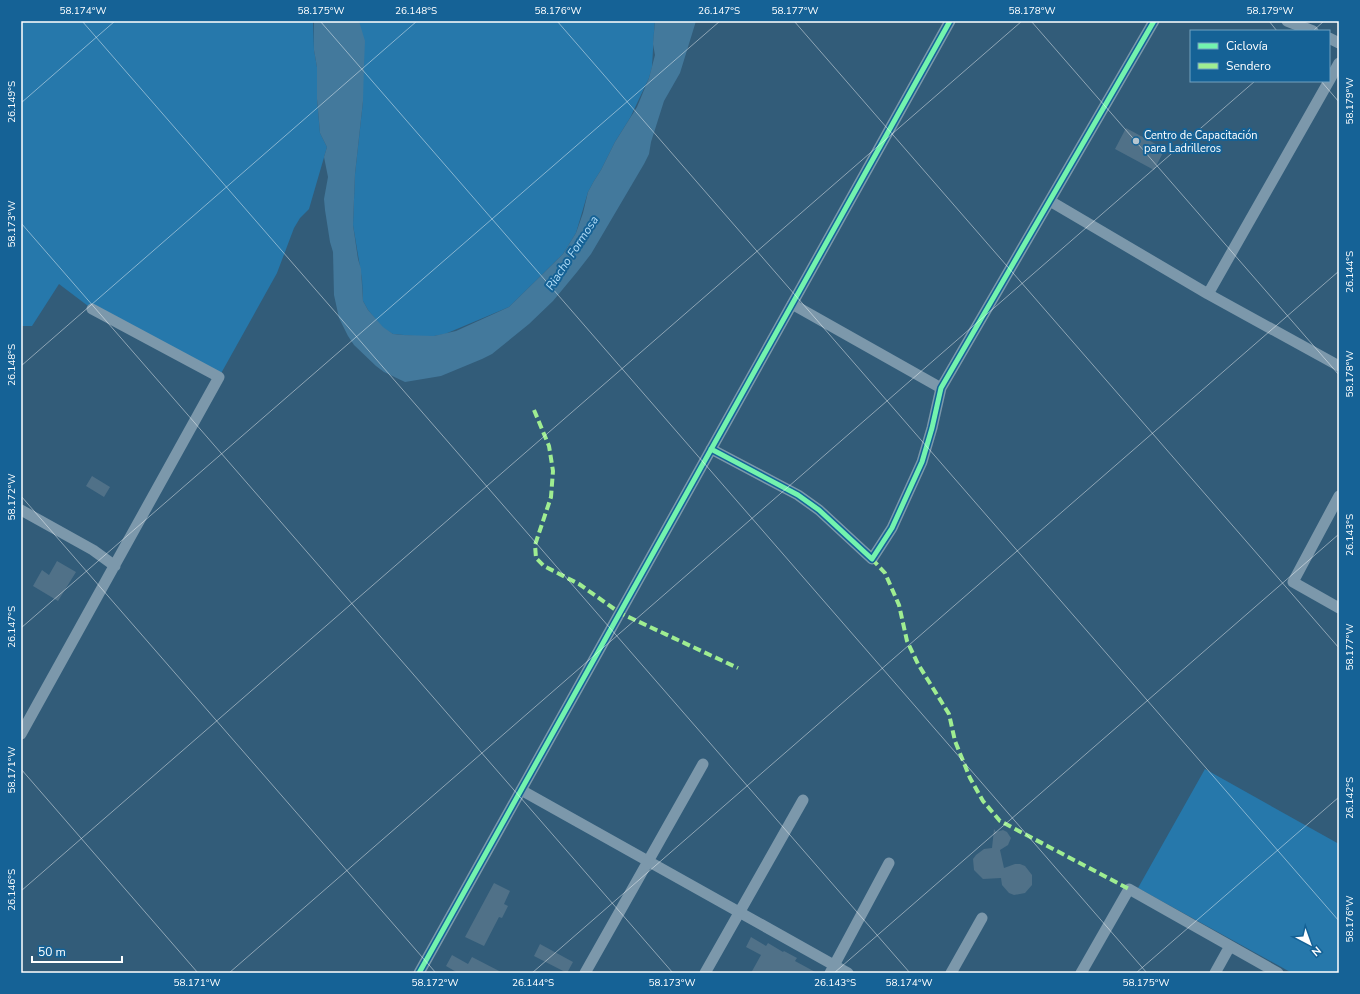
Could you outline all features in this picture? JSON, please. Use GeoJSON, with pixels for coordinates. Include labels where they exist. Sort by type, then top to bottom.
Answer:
{"type":"FeatureCollection","features":[{"type":"Feature","properties":{"kind":"street"},"geometry":{"type":"LineString","coordinates":[[419,973],[950,21]]}},
{"type":"Feature","properties":{"kind":"street"},"geometry":{"type":"LineString","coordinates":[[711,449],[798,495],[820,510],[872,559],[892,528],[922,462],[932,428],[941,388],[1154,21]]}},
{"type":"Feature","properties":{"kind":"street"},"geometry":{"type":"LineString","coordinates":[[1287,21],[1310,30]]}},
{"type":"Feature","properties":{"kind":"street"},"geometry":{"type":"LineString","coordinates":[[1330,38],[1339,43]]}},
{"type":"Feature","properties":{"kind":"street"},"geometry":{"type":"LineString","coordinates":[[1330,79],[1339,63]]}},
{"type":"Feature","properties":{"kind":"street"},"geometry":{"type":"LineString","coordinates":[[1208,294],[1328,82]]}},
{"type":"Feature","properties":{"kind":"street"},"geometry":{"type":"LineString","coordinates":[[1050,202],[1208,294],[1339,366]]}},
{"type":"Feature","properties":{"kind":"street"},"geometry":{"type":"LineString","coordinates":[[792,304],[941,388]]}},
{"type":"Feature","properties":{"kind":"street"},"geometry":{"type":"LineString","coordinates":[[21,734],[220,377],[92,309]]}},
{"type":"Feature","properties":{"kind":"street"},"geometry":{"type":"LineString","coordinates":[[1339,496],[1293,582],[1339,608]]}},
{"type":"Feature","properties":{"kind":"street"},"geometry":{"type":"LineString","coordinates":[[21,510],[93,550],[115,566]]}},
{"type":"Feature","properties":{"kind":"street"},"geometry":{"type":"LineString","coordinates":[[585,973],[703,764]]}},
{"type":"Feature","properties":{"kind":"street"},"geometry":{"type":"LineString","coordinates":[[521,790],[740,912],[832,969],[848,973]]}},
{"type":"Feature","properties":{"kind":"street"},"geometry":{"type":"LineString","coordinates":[[705,973],[803,800]]}},
{"type":"Feature","properties":{"kind":"street"},"geometry":{"type":"LineString","coordinates":[[832,969],[889,863]]}},
{"type":"Feature","properties":{"kind":"street"},"geometry":{"type":"LineString","coordinates":[[1081,973],[1129,889],[1278,973]]}},
{"type":"Feature","properties":{"kind":"street"},"geometry":{"type":"LineString","coordinates":[[951,973],[982,918]]}},
{"type":"Feature","properties":{"kind":"street"},"geometry":{"type":"LineString","coordinates":[[1215,973],[1230,946]]}},
{"type":"Feature","properties":{"kind":"shaded area"},"geometry":{"type":"Polygon","coordinates":[[[21,21],[313,21],[320,133],[327,147],[309,209],[300,218],[294,228],[277,273],[219,377],[92,309],[59,284],[32,326],[21,326],[21,21]]]}},
{"type":"Feature","properties":{"kind":"shaded area"},"geometry":{"type":"Polygon","coordinates":[[[358,21],[655,21],[652,67],[649,78],[630,118],[588,192],[576,233],[563,254],[509,307],[445,334],[434,336],[414,336],[393,334],[383,328],[368,310],[363,301],[362,279],[353,225],[355,174],[363,101],[358,21]]]}},
{"type":"Feature","properties":{"kind":"shaded area"},"geometry":{"type":"Polygon","coordinates":[[[1205,769],[1339,844],[1339,973],[1292,973],[1138,888],[1205,769]]]}},
{"type":"Feature","properties":{"kind":"water","name":"Riacho Formosa"},"geometry":{"type":"Polygon","coordinates":[[[314,21],[359,21],[365,41],[363,101],[355,174],[353,225],[361,269],[363,301],[368,310],[383,327],[393,334],[434,336],[456,331],[509,307],[563,254],[576,233],[588,192],[615,142],[637,107],[649,78],[655,55],[653,44],[655,21],[696,21],[680,73],[664,101],[651,142],[649,154],[591,254],[577,272],[553,301],[529,324],[492,354],[441,376],[405,382],[384,372],[354,345],[339,318],[334,295],[333,252],[330,242],[324,199],[328,177],[324,157],[327,147],[320,133],[317,99],[317,67],[314,50],[314,21]]]}},
{"type":"Feature","properties":{"kind":"building"},"geometry":{"type":"Polygon","coordinates":[[[1126,128],[1165,149],[1154,170],[1115,149],[1126,128]]]}},
{"type":"Feature","properties":{"kind":"building"},"geometry":{"type":"Polygon","coordinates":[[[92,476],[110,487],[104,497],[86,486],[92,476]]]}},
{"type":"Feature","properties":{"kind":"building"},"geometry":{"type":"Polygon","coordinates":[[[57,561],[76,572],[58,601],[33,586],[42,570],[49,575],[57,561]]]}},
{"type":"Feature","properties":{"kind":"building"},"geometry":{"type":"Polygon","coordinates":[[[994,829],[996,832],[1003,830],[1007,832],[1011,838],[1008,845],[1000,850],[1004,868],[1015,864],[1020,864],[1025,866],[1032,875],[1032,885],[1025,893],[1014,895],[1009,893],[1002,885],[1001,878],[983,879],[974,870],[973,859],[976,855],[984,849],[992,848],[994,829]]]}},
{"type":"Feature","properties":{"kind":"building"},"geometry":{"type":"Polygon","coordinates":[[[494,883],[510,891],[504,904],[508,906],[502,918],[499,917],[484,946],[465,937],[494,883]]]}},
{"type":"Feature","properties":{"kind":"building"},"geometry":{"type":"Polygon","coordinates":[[[751,937],[766,946],[768,943],[797,958],[795,961],[817,973],[751,973],[761,955],[746,947],[751,937]]]}},
{"type":"Feature","properties":{"kind":"building"},"geometry":{"type":"Polygon","coordinates":[[[540,944],[573,962],[567,973],[534,956],[540,944]]]}},
{"type":"Feature","properties":{"kind":"building"},"geometry":{"type":"Polygon","coordinates":[[[452,955],[468,964],[472,957],[503,973],[458,973],[446,966],[452,955]]]}},
{"type":"Feature","properties":{"kind":"marked path"},"geometry":{"type":"LineString","coordinates":[[534,410],[549,446],[553,471],[551,497],[535,545],[536,558],[544,566],[579,584],[620,613],[738,668]]}},
{"type":"Feature","properties":{"kind":"marked path"},"geometry":{"type":"LineString","coordinates":[[872,559],[885,573],[899,605],[907,641],[918,664],[949,714],[955,741],[970,778],[983,801],[1000,821],[1129,889]]}},
{"type":"Feature","properties":{"kind":"cycle path"},"geometry":{"type":"LineString","coordinates":[[419,973],[950,21]]}},
{"type":"Feature","properties":{"kind":"cycle path"},"geometry":{"type":"LineString","coordinates":[[711,449],[798,495],[819,510],[872,559],[892,528],[922,462],[932,428],[941,388],[1154,21]]}},
{"type":"Feature","properties":{"kind":"place","name":"Centro de Capacitación para Ladrilleros"},"geometry":{"type":"Point","coordinates":[1136,141]}}]}
